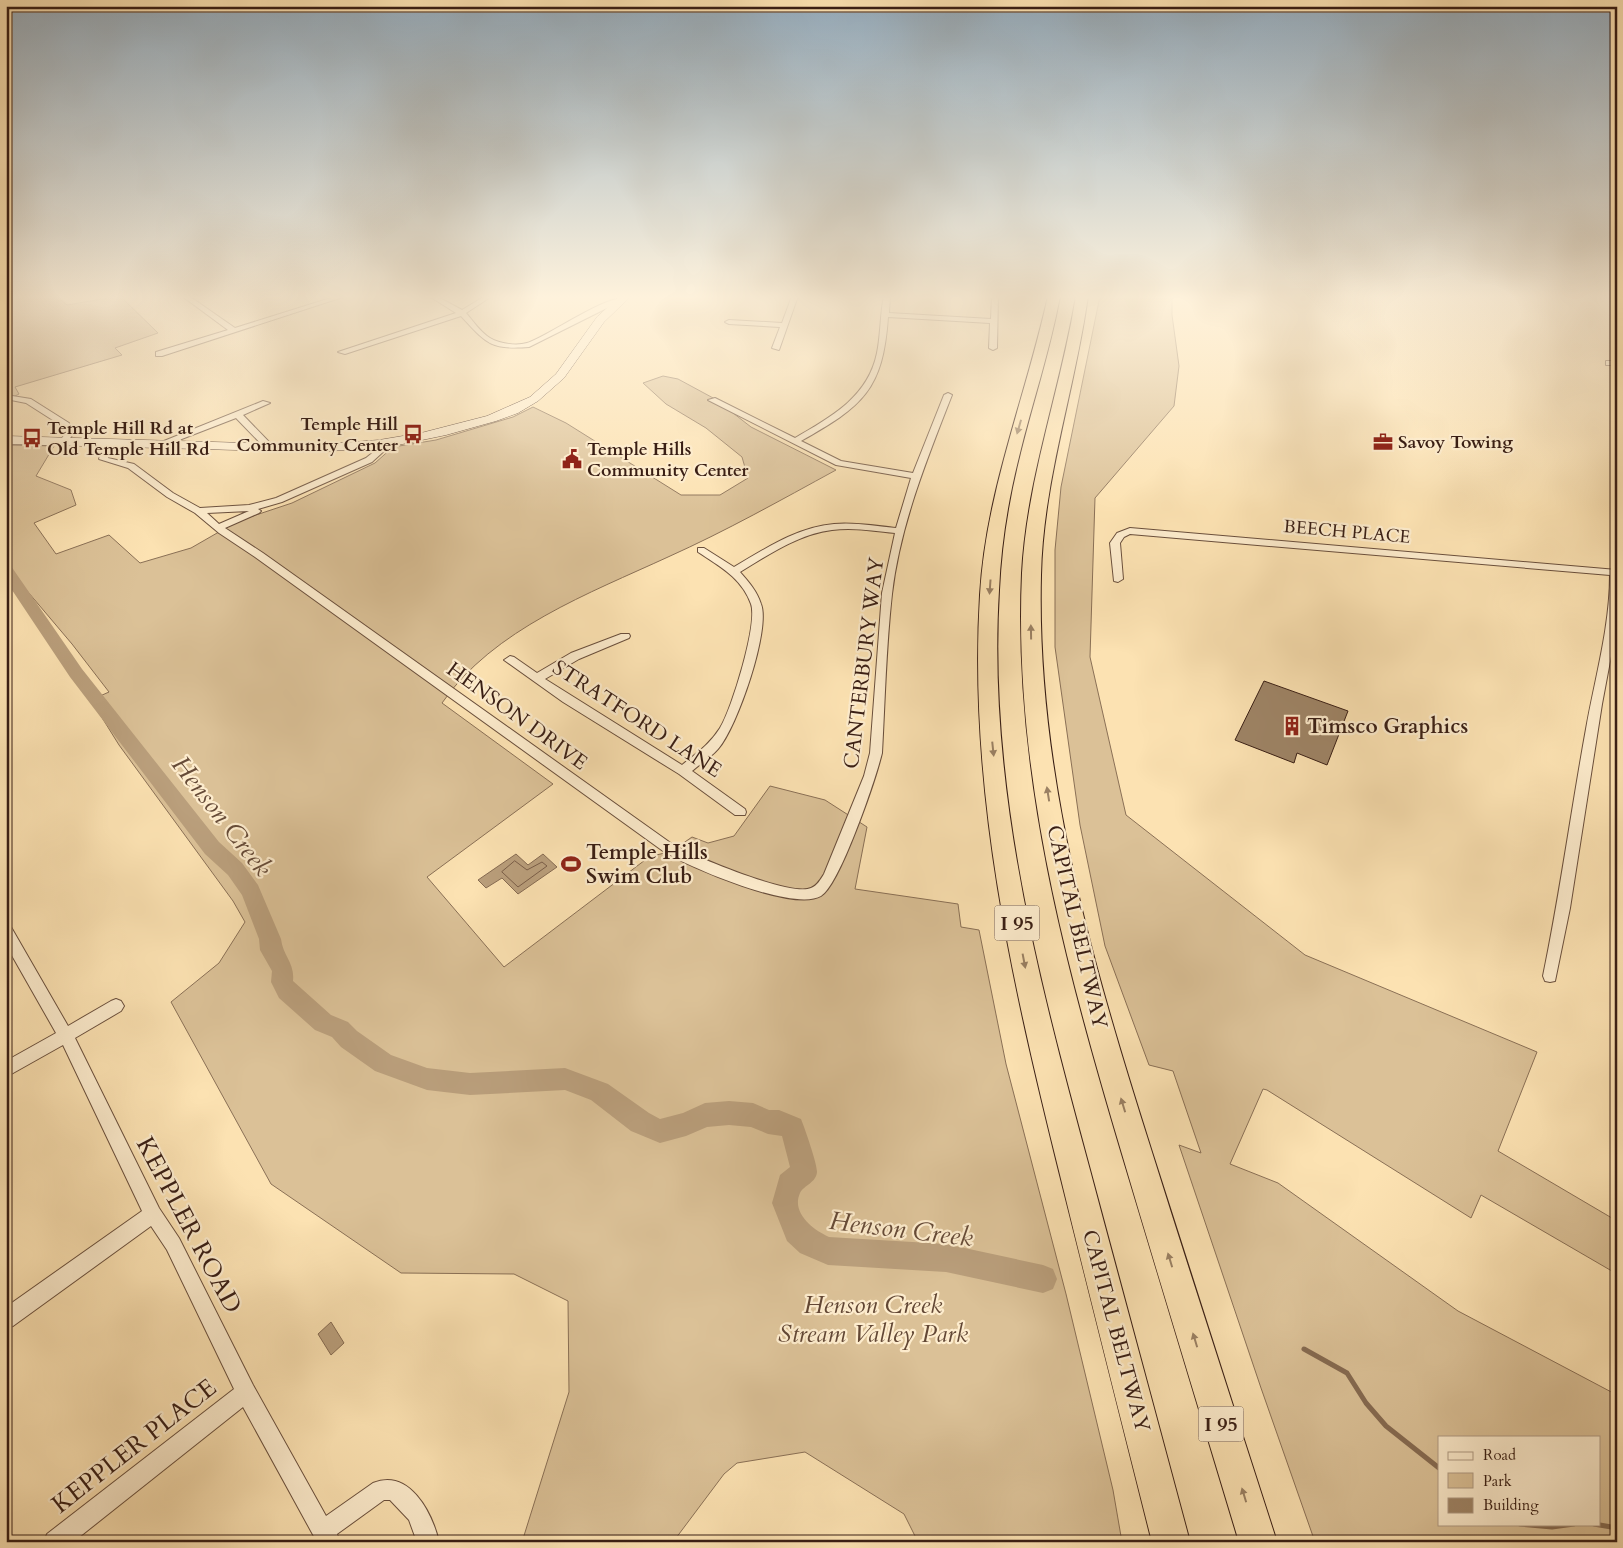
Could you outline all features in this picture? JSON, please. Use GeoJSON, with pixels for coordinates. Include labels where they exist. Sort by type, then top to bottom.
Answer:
{"type":"FeatureCollection","features":[{"type":"Feature","properties":{"kind":"highway","name":"CAPITAL BELTWAY"},"geometry":{"type":"LineString","coordinates":[[1034,368],[1011,455],[997,519],[992,555],[988,639],[992,738],[999,812],[1009,879],[1027,974],[1055,1098],[1171,1542]]}},
{"type":"Feature","properties":{"kind":"highway","name":"CAPITAL BELTWAY"},"geometry":{"type":"LineString","coordinates":[[1066,368],[1044,469],[1035,524],[1031,600],[1031,642],[1040,741],[1051,816],[1087,980],[1117,1088],[1258,1542]]}},
{"type":"Feature","properties":{"kind":"main road"},"geometry":{"type":"LineString","coordinates":[[6,440],[270,448],[339,448],[382,444],[478,423],[518,408],[534,399],[556,382],[566,368]]}},
{"type":"Feature","properties":{"kind":"street"},"geometry":{"type":"LineString","coordinates":[[795,441],[831,420],[860,397],[876,368]]}},
{"type":"Feature","properties":{"kind":"street","name":"CANTERBURY WAY"},"geometry":{"type":"LineString","coordinates":[[830,876],[870,776],[876,753],[887,593],[900,531],[916,476],[948,395]]}},
{"type":"Feature","properties":{"kind":"street"},"geometry":{"type":"LineString","coordinates":[[6,398],[28,401],[66,425],[69,434],[63,442]]}},
{"type":"Feature","properties":{"kind":"street"},"geometry":{"type":"LineString","coordinates":[[712,400],[839,463],[916,476]]}},
{"type":"Feature","properties":{"kind":"street"},"geometry":{"type":"LineString","coordinates":[[158,445],[266,403]]}},
{"type":"Feature","properties":{"kind":"street"},"geometry":{"type":"LineString","coordinates":[[238,415],[270,448]]}},
{"type":"Feature","properties":{"kind":"street","name":"HENSON DRIVE"},"geometry":{"type":"LineString","coordinates":[[107,444],[103,459],[131,466],[170,495],[198,510],[218,528],[259,555],[484,716],[546,763],[619,812],[644,832],[682,855],[774,890],[798,896],[817,892],[824,888],[830,876]]}},
{"type":"Feature","properties":{"kind":"street"},"geometry":{"type":"LineString","coordinates":[[218,528],[369,460],[380,451],[382,444]]}},
{"type":"Feature","properties":{"kind":"street"},"geometry":{"type":"LineString","coordinates":[[198,510],[249,508],[279,500]]}},
{"type":"Feature","properties":{"kind":"street"},"geometry":{"type":"LineString","coordinates":[[734,571],[802,534],[817,529],[837,526],[900,531]]}},
{"type":"Feature","properties":{"kind":"street","name":"BEECH PLACE"},"geometry":{"type":"LineString","coordinates":[[1118,580],[1115,543],[1122,533],[1130,531],[1275,542],[1616,573]]}},
{"type":"Feature","properties":{"kind":"street"},"geometry":{"type":"LineString","coordinates":[[683,771],[714,746],[727,727],[738,700],[757,629],[757,605],[753,594],[734,571],[701,550]]}},
{"type":"Feature","properties":{"kind":"street"},"geometry":{"type":"LineString","coordinates":[[1550,976],[1577,833],[1596,702],[1611,627],[1616,595],[1616,573]]}},
{"type":"Feature","properties":{"kind":"street"},"geometry":{"type":"LineString","coordinates":[[538,678],[575,656],[625,636]]}},
{"type":"Feature","properties":{"kind":"street","name":"STRATFORD LANE"},"geometry":{"type":"LineString","coordinates":[[510,660],[567,699],[683,771],[740,812]]}},
{"type":"Feature","properties":{"kind":"street","name":"KEPPLER ROAD"},"geometry":{"type":"LineString","coordinates":[[6,931],[66,1036],[153,1214],[173,1244],[246,1392],[326,1536]]}},
{"type":"Feature","properties":{"kind":"street"},"geometry":{"type":"LineString","coordinates":[[6,1070],[116,1006]]}},
{"type":"Feature","properties":{"kind":"street"},"geometry":{"type":"LineString","coordinates":[[6,1319],[153,1214]]}},
{"type":"Feature","properties":{"kind":"street","name":"KEPPLER PLACE"},"geometry":{"type":"LineString","coordinates":[[55,1542],[246,1392]]}},
{"type":"Feature","properties":{"kind":"street"},"geometry":{"type":"LineString","coordinates":[[326,1536],[380,1490],[393,1489],[407,1499],[423,1521],[428,1542]]}},
{"type":"Feature","properties":{"kind":"green space"},"geometry":{"type":"Polygon","coordinates":[[[6,368],[78,368],[15,387],[19,394],[13,397],[6,397],[6,368]]]}},
{"type":"Feature","properties":{"kind":"green space"},"geometry":{"type":"Polygon","coordinates":[[[1085,368],[1179,368],[1174,406],[1095,498],[1090,657],[1126,815],[1305,955],[1537,1052],[1498,1151],[1617,1221],[1617,1274],[1481,1195],[1471,1218],[1267,1090],[1263,1089],[1230,1164],[1278,1183],[1458,1311],[1617,1395],[1617,1542],[1315,1542],[1179,1145],[1201,1153],[1173,1071],[1149,1065],[1105,946],[1080,825],[1055,647],[1055,550],[1061,487],[1085,368]]]}},
{"type":"Feature","properties":{"kind":"green space","name":"Henson Creek Stream Valley Park"},"geometry":{"type":"Polygon","coordinates":[[[663,376],[678,379],[715,399],[751,427],[836,470],[711,537],[545,616],[515,634],[488,654],[463,677],[442,703],[553,784],[427,877],[504,967],[649,857],[672,851],[692,837],[708,843],[734,836],[770,786],[825,800],[867,827],[855,889],[958,904],[961,927],[979,930],[1006,1064],[1066,1294],[1113,1490],[1122,1542],[918,1542],[904,1514],[805,1452],[737,1463],[724,1474],[673,1542],[522,1542],[569,1392],[568,1301],[514,1274],[401,1273],[271,1184],[171,1002],[219,963],[245,922],[233,901],[119,745],[91,700],[109,692],[72,644],[6,566],[6,445],[54,446],[36,476],[71,490],[76,505],[34,523],[56,554],[109,535],[140,563],[191,548],[238,521],[292,503],[375,463],[393,447],[436,440],[513,417],[533,407],[566,423],[681,495],[720,495],[748,478],[742,457],[706,428],[666,404],[643,383],[663,376]]]}},
{"type":"Feature","properties":{"kind":"water"},"geometry":{"type":"Polygon","coordinates":[[[516,854],[528,865],[543,854],[557,867],[518,894],[502,878],[486,888],[478,880],[516,854]]]}},
{"type":"Feature","properties":{"kind":"water"},"geometry":{"type":"Polygon","coordinates":[[[331,1322],[344,1343],[331,1355],[318,1334],[331,1322]]]}},
{"type":"Feature","properties":{"kind":"building","name":"Timsco Graphics"},"geometry":{"type":"Polygon","coordinates":[[[1264,681],[1348,711],[1327,765],[1297,753],[1294,763],[1235,740],[1264,681]]]}},
{"type":"Feature","properties":{"kind":"waterway","name":"Henson Creek"},"geometry":{"type":"LineString","coordinates":[[6,569],[76,673],[212,848],[235,869],[251,891],[270,939],[271,950],[283,970],[282,982],[287,991],[323,1023],[340,1029],[349,1039],[383,1063],[427,1079],[470,1084],[565,1079],[599,1092],[640,1122],[660,1131],[686,1124],[705,1115],[729,1113],[753,1115],[768,1122],[779,1122],[792,1128],[804,1172],[789,1184],[785,1203],[796,1232],[810,1243],[828,1251],[946,1258],[1043,1279]]}},
{"type":"Feature","properties":{"kind":"waterway","name":"Henson Creek"},"geometry":{"type":"LineString","coordinates":[[1304,1349],[1347,1373],[1366,1403],[1386,1426],[1438,1467]]}},
{"type":"Feature","properties":{"kind":"waterway","name":"Henson Creek"},"geometry":{"type":"LineString","coordinates":[[1600,1525],[1617,1528]]}},
{"type":"Feature","properties":{"kind":"waterway","name":"Henson Creek"},"geometry":{"type":"LineString","coordinates":[[1541,1526],[1559,1526]]}},
{"type":"Feature","properties":{"kind":"place","name":"Temple Hill Community Center"},"geometry":{"type":"Point","coordinates":[413,434]}},
{"type":"Feature","properties":{"kind":"place","name":"Temple Hill Rd at Old Temple Hill Rd"},"geometry":{"type":"Point","coordinates":[32,438]}},
{"type":"Feature","properties":{"kind":"place","name":"Savoy Towing"},"geometry":{"type":"Point","coordinates":[1383,442]}},
{"type":"Feature","properties":{"kind":"place","name":"Temple Hills Community Center"},"geometry":{"type":"Point","coordinates":[572,459]}},
{"type":"Feature","properties":{"kind":"place","name":"Timsco Graphics"},"geometry":{"type":"Point","coordinates":[1292,726]}},
{"type":"Feature","properties":{"kind":"place","name":"Temple Hills Swim Club"},"geometry":{"type":"Point","coordinates":[571,864]}}]}
